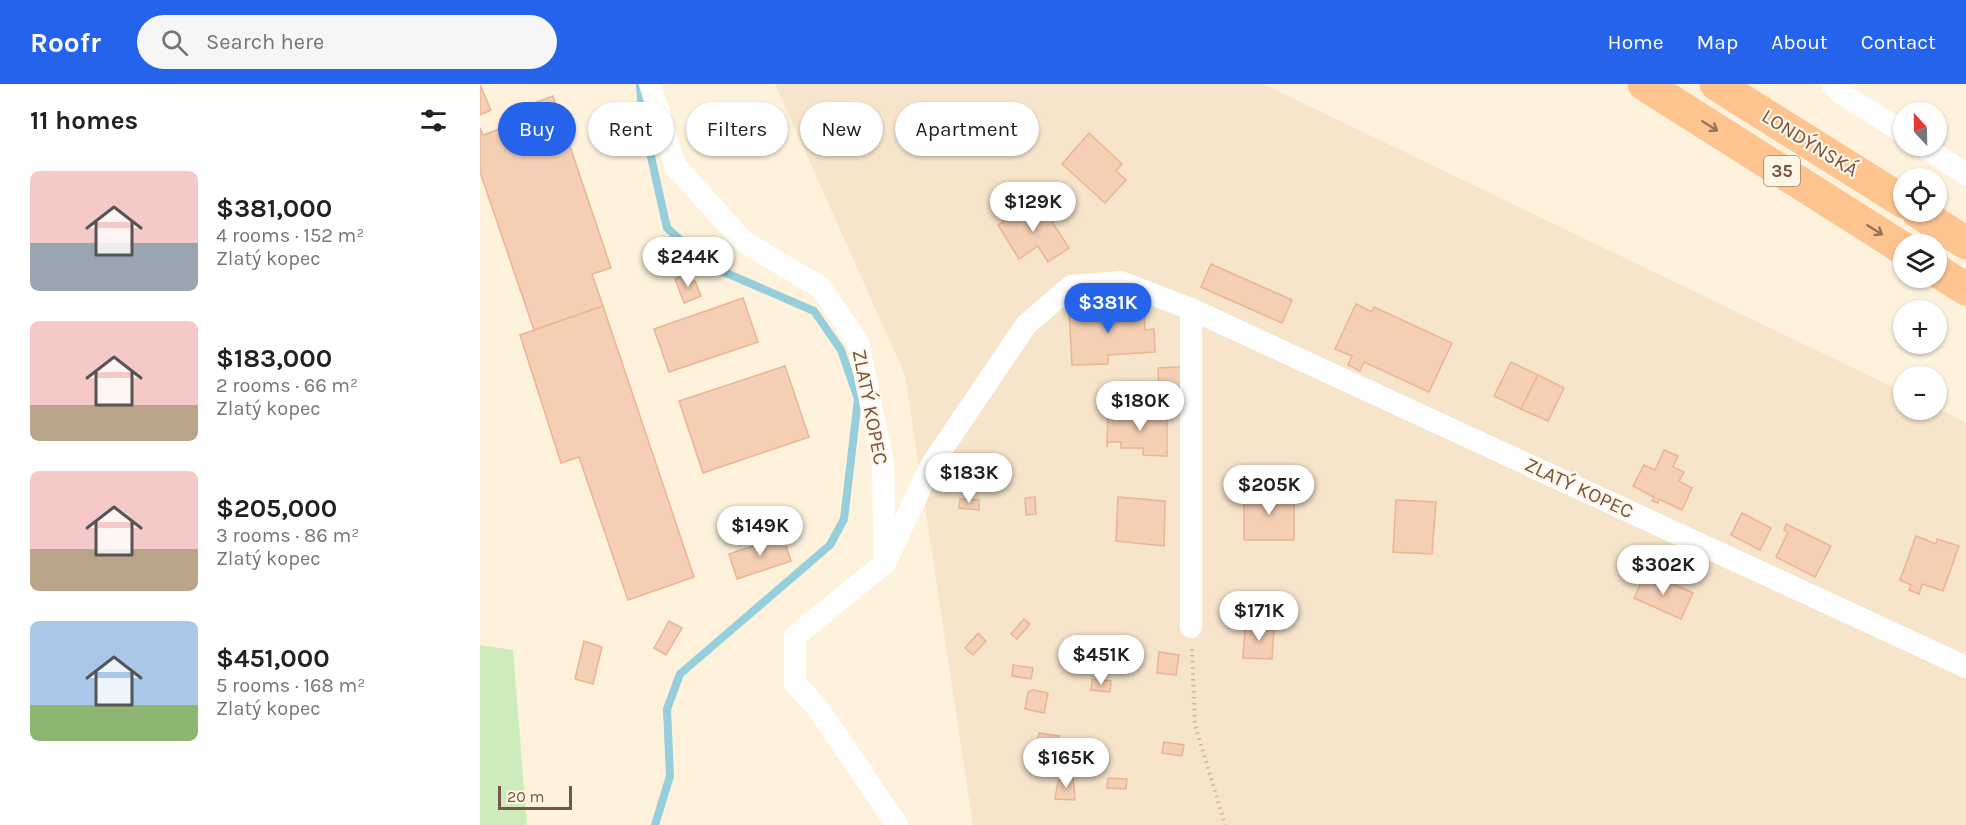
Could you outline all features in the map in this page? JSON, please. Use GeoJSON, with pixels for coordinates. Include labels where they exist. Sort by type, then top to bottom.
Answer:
{"type":"FeatureCollection","features":[{"type":"Feature","properties":{"kind":"highway","name":"LONDÝNSKÁ"},"geometry":{"type":"LineString","coordinates":[[1716,84],[1893,195]]}},
{"type":"Feature","properties":{"kind":"highway","name":"LONDÝNSKÁ"},"geometry":{"type":"LineString","coordinates":[[1653,89],[1893,242]]}},
{"type":"Feature","properties":{"kind":"highway"},"geometry":{"type":"LineString","coordinates":[[1933,222],[1966,243]]}},
{"type":"Feature","properties":{"kind":"highway"},"geometry":{"type":"LineString","coordinates":[[1947,277],[1966,289]]}},
{"type":"Feature","properties":{"kind":"street","name":"ZLATÝ KOPEC"},"geometry":{"type":"LineString","coordinates":[[650,84],[675,166],[744,242],[820,287],[858,342],[884,464],[885,563]]}},
{"type":"Feature","properties":{"kind":"street"},"geometry":{"type":"LineString","coordinates":[[1832,84],[1842,94],[1893,127]]}},
{"type":"Feature","properties":{"kind":"street"},"geometry":{"type":"LineString","coordinates":[[1938,156],[1966,174]]}},
{"type":"Feature","properties":{"kind":"street","name":"ZLATÝ KOPEC"},"geometry":{"type":"LineString","coordinates":[[897,825],[819,710],[795,683],[795,636],[885,563],[932,464],[1026,325],[1071,286],[1121,282],[1191,309],[1966,667]]}},
{"type":"Feature","properties":{"kind":"street"},"geometry":{"type":"LineString","coordinates":[[1191,309],[1191,627]]}},
{"type":"Feature","properties":{"kind":"path"},"geometry":{"type":"LineString","coordinates":[[1191,627],[1195,725],[1226,825]]}},
{"type":"Feature","properties":{"kind":"shaded area"},"geometry":{"type":"Polygon","coordinates":[[[775,84],[1263,84],[1893,387],[1893,420],[1947,420],[1947,413],[1966,423],[1966,825],[973,825],[905,375],[807,156],[883,156],[883,102],[800,102],[800,140],[788,113],[788,102],[783,102],[775,84]]]}},
{"type":"Feature","properties":{"kind":"green space"},"geometry":{"type":"Polygon","coordinates":[[[480,645],[513,650],[527,825],[480,825],[480,645]]]}},
{"type":"Feature","properties":{"kind":"building"},"geometry":{"type":"Polygon","coordinates":[[[480,85],[491,110],[480,115],[480,85]]]}},
{"type":"Feature","properties":{"kind":"building"},"geometry":{"type":"Polygon","coordinates":[[[553,96],[555,102],[537,102],[553,96]]]}},
{"type":"Feature","properties":{"kind":"building"},"geometry":{"type":"Polygon","coordinates":[[[480,128],[483,135],[498,130],[498,156],[573,156],[611,268],[592,274],[603,306],[534,330],[480,172],[480,128]]]}},
{"type":"Feature","properties":{"kind":"building"},"geometry":{"type":"Polygon","coordinates":[[[1089,133],[1122,164],[1116,171],[1126,180],[1105,203],[1062,164],[1089,133]]]}},
{"type":"Feature","properties":{"kind":"building"},"geometry":{"type":"Polygon","coordinates":[[[1038,200],[1069,248],[1048,262],[1038,246],[1019,259],[998,225],[1038,200]]]}},
{"type":"Feature","properties":{"kind":"building"},"geometry":{"type":"Polygon","coordinates":[[[1211,264],[1292,300],[1282,323],[1201,287],[1211,264]]]}},
{"type":"Feature","properties":{"kind":"building"},"geometry":{"type":"Polygon","coordinates":[[[688,273],[692,282],[695,281],[701,296],[684,303],[675,279],[688,273]]]}},
{"type":"Feature","properties":{"kind":"building"},"geometry":{"type":"Polygon","coordinates":[[[743,298],[758,342],[669,372],[654,329],[743,298]]]}},
{"type":"Feature","properties":{"kind":"building"},"geometry":{"type":"Polygon","coordinates":[[[1356,304],[1372,312],[1374,307],[1452,343],[1429,392],[1364,362],[1360,371],[1348,365],[1352,356],[1335,349],[1356,304]]]}},
{"type":"Feature","properties":{"kind":"building"},"geometry":{"type":"Polygon","coordinates":[[[603,306],[694,577],[628,600],[579,457],[561,463],[520,335],[603,306]]]}},
{"type":"Feature","properties":{"kind":"building"},"geometry":{"type":"Polygon","coordinates":[[[1144,307],[1145,330],[1154,329],[1155,352],[1108,355],[1108,364],[1072,365],[1069,310],[1144,307]]]}},
{"type":"Feature","properties":{"kind":"building"},"geometry":{"type":"Polygon","coordinates":[[[1511,362],[1538,375],[1521,409],[1494,396],[1511,362]]]}},
{"type":"Feature","properties":{"kind":"building"},"geometry":{"type":"Polygon","coordinates":[[[785,366],[809,437],[703,473],[679,401],[785,366]]]}},
{"type":"Feature","properties":{"kind":"building"},"geometry":{"type":"Polygon","coordinates":[[[1182,367],[1183,391],[1159,391],[1158,368],[1182,367]]]}},
{"type":"Feature","properties":{"kind":"building"},"geometry":{"type":"Polygon","coordinates":[[[1538,375],[1564,388],[1548,421],[1521,409],[1538,375]]]}},
{"type":"Feature","properties":{"kind":"building"},"geometry":{"type":"Polygon","coordinates":[[[1108,410],[1109,415],[1145,415],[1145,411],[1167,411],[1167,456],[1143,455],[1143,448],[1121,448],[1121,442],[1108,442],[1107,447],[1108,410]]]}},
{"type":"Feature","properties":{"kind":"building"},"geometry":{"type":"Polygon","coordinates":[[[1664,450],[1678,456],[1673,467],[1684,472],[1679,481],[1692,488],[1682,510],[1659,499],[1658,503],[1652,501],[1654,497],[1633,486],[1644,465],[1655,470],[1664,450]]]}},
{"type":"Feature","properties":{"kind":"building"},"geometry":{"type":"Polygon","coordinates":[[[1294,492],[1294,540],[1244,540],[1244,493],[1294,492]]]}},
{"type":"Feature","properties":{"kind":"building"},"geometry":{"type":"Polygon","coordinates":[[[1035,497],[1036,514],[1026,515],[1025,498],[1035,497]]]}},
{"type":"Feature","properties":{"kind":"building"},"geometry":{"type":"Polygon","coordinates":[[[1118,497],[1165,501],[1164,546],[1116,541],[1118,497]]]}},
{"type":"Feature","properties":{"kind":"building"},"geometry":{"type":"Polygon","coordinates":[[[960,499],[979,500],[979,510],[959,508],[960,499]]]}},
{"type":"Feature","properties":{"kind":"building"},"geometry":{"type":"Polygon","coordinates":[[[1396,500],[1436,502],[1432,554],[1393,552],[1396,500]]]}},
{"type":"Feature","properties":{"kind":"building"},"geometry":{"type":"Polygon","coordinates":[[[1742,513],[1771,528],[1760,550],[1731,535],[1742,513]]]}},
{"type":"Feature","properties":{"kind":"building"},"geometry":{"type":"Polygon","coordinates":[[[1786,524],[1831,546],[1815,577],[1776,557],[1788,532],[1784,530],[1786,524]]]}},
{"type":"Feature","properties":{"kind":"building"},"geometry":{"type":"Polygon","coordinates":[[[783,536],[791,561],[737,579],[729,554],[783,536]]]}},
{"type":"Feature","properties":{"kind":"building"},"geometry":{"type":"Polygon","coordinates":[[[1916,536],[1936,544],[1937,539],[1959,546],[1943,591],[1922,584],[1919,594],[1909,590],[1911,585],[1900,580],[1916,536]]]}},
{"type":"Feature","properties":{"kind":"building"},"geometry":{"type":"Polygon","coordinates":[[[1646,572],[1693,593],[1681,619],[1634,598],[1646,572]]]}},
{"type":"Feature","properties":{"kind":"building"},"geometry":{"type":"Polygon","coordinates":[[[1024,619],[1030,624],[1017,639],[1011,634],[1024,619]]]}},
{"type":"Feature","properties":{"kind":"building"},"geometry":{"type":"Polygon","coordinates":[[[1257,620],[1266,621],[1266,629],[1274,629],[1272,659],[1243,658],[1245,627],[1256,628],[1257,620]]]}},
{"type":"Feature","properties":{"kind":"building"},"geometry":{"type":"Polygon","coordinates":[[[669,621],[682,628],[666,655],[654,648],[669,621]]]}},
{"type":"Feature","properties":{"kind":"building"},"geometry":{"type":"Polygon","coordinates":[[[978,633],[986,641],[973,655],[965,648],[978,633]]]}},
{"type":"Feature","properties":{"kind":"building"},"geometry":{"type":"Polygon","coordinates":[[[584,641],[602,647],[593,684],[575,679],[584,641]]]}},
{"type":"Feature","properties":{"kind":"building"},"geometry":{"type":"Polygon","coordinates":[[[1159,652],[1179,655],[1176,675],[1157,673],[1159,652]]]}},
{"type":"Feature","properties":{"kind":"building"},"geometry":{"type":"Polygon","coordinates":[[[1013,665],[1033,668],[1031,679],[1012,676],[1013,665]]]}},
{"type":"Feature","properties":{"kind":"building"},"geometry":{"type":"Polygon","coordinates":[[[1092,679],[1111,681],[1110,692],[1091,690],[1092,679]]]}},
{"type":"Feature","properties":{"kind":"building"},"geometry":{"type":"Polygon","coordinates":[[[1033,690],[1048,693],[1044,713],[1025,709],[1028,692],[1033,690]]]}},
{"type":"Feature","properties":{"kind":"building"},"geometry":{"type":"Polygon","coordinates":[[[1039,733],[1059,736],[1057,747],[1037,745],[1039,733]]]}},
{"type":"Feature","properties":{"kind":"building"},"geometry":{"type":"Polygon","coordinates":[[[1164,742],[1184,745],[1182,756],[1162,753],[1164,742]]]}},
{"type":"Feature","properties":{"kind":"building"},"geometry":{"type":"Polygon","coordinates":[[[1073,776],[1075,800],[1055,799],[1058,781],[1073,776]]]}},
{"type":"Feature","properties":{"kind":"building"},"geometry":{"type":"Polygon","coordinates":[[[1108,778],[1127,779],[1126,789],[1107,788],[1108,778]]]}},
{"type":"Feature","properties":{"kind":"waterway"},"geometry":{"type":"LineString","coordinates":[[640,84],[642,117],[667,228],[710,266],[814,311],[841,350],[858,399],[844,519],[830,545],[680,674],[667,709],[670,776],[655,825]]}}]}
